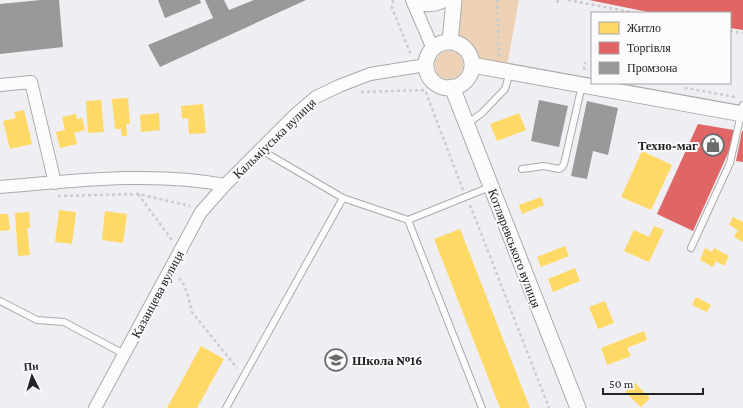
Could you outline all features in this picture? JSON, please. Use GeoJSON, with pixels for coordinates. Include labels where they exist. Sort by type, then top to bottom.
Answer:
{"type":"FeatureCollection","features":[{"type":"Feature","properties":{"kind":"street"},"geometry":{"type":"LineString","coordinates":[[412,0],[423,5],[435,5],[446,0]]}},
{"type":"Feature","properties":{"kind":"street"},"geometry":{"type":"LineString","coordinates":[[412,0],[433,49]]}},
{"type":"Feature","properties":{"kind":"street"},"geometry":{"type":"LineString","coordinates":[[450,42],[454,0]]}},
{"type":"Feature","properties":{"kind":"street"},"geometry":{"type":"LineString","coordinates":[[450,42],[466,49],[472,65],[466,80],[452,87],[441,86],[432,80],[426,65],[428,56],[433,49],[441,44],[450,42]]}},
{"type":"Feature","properties":{"kind":"street","name":"Кальміуська вулиця"},"geometry":{"type":"LineString","coordinates":[[0,187],[114,179],[194,180],[225,185],[296,114],[316,97],[370,74],[426,65]]}},
{"type":"Feature","properties":{"kind":"street"},"geometry":{"type":"LineString","coordinates":[[472,65],[582,85],[742,111]]}},
{"type":"Feature","properties":{"kind":"street"},"geometry":{"type":"LineString","coordinates":[[0,85],[31,82],[55,183]]}},
{"type":"Feature","properties":{"kind":"street","name":"Котляревського вулиця"},"geometry":{"type":"LineString","coordinates":[[452,87],[578,408]]}},
{"type":"Feature","properties":{"kind":"street","name":"Казанцева вулиця"},"geometry":{"type":"LineString","coordinates":[[95,408],[202,212],[225,185]]}},
{"type":"Feature","properties":{"kind":"lane"},"geometry":{"type":"LineString","coordinates":[[467,124],[482,113],[505,89],[510,72]]}},
{"type":"Feature","properties":{"kind":"lane"},"geometry":{"type":"LineString","coordinates":[[522,169],[544,166],[559,169],[562,167],[564,164],[582,85]]}},
{"type":"Feature","properties":{"kind":"lane"},"geometry":{"type":"LineString","coordinates":[[691,248],[730,163],[742,111]]}},
{"type":"Feature","properties":{"kind":"lane"},"geometry":{"type":"LineString","coordinates":[[261,150],[343,198],[408,220],[492,187]]}},
{"type":"Feature","properties":{"kind":"lane"},"geometry":{"type":"LineString","coordinates":[[226,408],[343,198]]}},
{"type":"Feature","properties":{"kind":"lane"},"geometry":{"type":"LineString","coordinates":[[408,220],[482,408]]}},
{"type":"Feature","properties":{"kind":"lane"},"geometry":{"type":"LineString","coordinates":[[0,301],[37,320],[64,322],[124,354]]}},
{"type":"Feature","properties":{"kind":"path"},"geometry":{"type":"LineString","coordinates":[[393,0],[392,8],[410,55]]}},
{"type":"Feature","properties":{"kind":"path"},"geometry":{"type":"LineString","coordinates":[[497,0],[499,55]]}},
{"type":"Feature","properties":{"kind":"path"},"geometry":{"type":"LineString","coordinates":[[568,0],[631,12]]}},
{"type":"Feature","properties":{"kind":"path"},"geometry":{"type":"LineString","coordinates":[[731,31],[743,34]]}},
{"type":"Feature","properties":{"kind":"path"},"geometry":{"type":"LineString","coordinates":[[584,70],[585,62]]}},
{"type":"Feature","properties":{"kind":"path"},"geometry":{"type":"LineString","coordinates":[[686,88],[735,97]]}},
{"type":"Feature","properties":{"kind":"path"},"geometry":{"type":"LineString","coordinates":[[359,92],[425,90],[549,408]]}},
{"type":"Feature","properties":{"kind":"path"},"geometry":{"type":"LineString","coordinates":[[138,194],[180,250]]}},
{"type":"Feature","properties":{"kind":"path"},"geometry":{"type":"LineString","coordinates":[[52,196],[138,194],[193,207]]}},
{"type":"Feature","properties":{"kind":"path"},"geometry":{"type":"LineString","coordinates":[[175,284],[181,272]]}},
{"type":"Feature","properties":{"kind":"path"},"geometry":{"type":"LineString","coordinates":[[178,277],[184,285],[192,312],[244,376]]}},
{"type":"Feature","properties":{"kind":"shaded area"},"geometry":{"type":"Polygon","coordinates":[[[459,0],[519,0],[507,66],[479,61],[476,52],[471,45],[465,39],[457,35],[459,0]]]}},
{"type":"Feature","properties":{"kind":"shaded area"},"geometry":{"type":"Polygon","coordinates":[[[449,51],[459,55],[463,65],[459,75],[449,79],[439,75],[435,65],[439,55],[449,51]]]}},
{"type":"Feature","properties":{"kind":"building: Житло"},"geometry":{"type":"Polygon","coordinates":[[[128,98],[130,124],[126,124],[127,136],[122,136],[121,129],[115,129],[112,99],[128,98]]]}},
{"type":"Feature","properties":{"kind":"building: Житло"},"geometry":{"type":"Polygon","coordinates":[[[101,100],[104,132],[88,133],[86,101],[101,100]]]}},
{"type":"Feature","properties":{"kind":"building: Житло"},"geometry":{"type":"Polygon","coordinates":[[[203,104],[206,133],[189,134],[188,118],[182,119],[181,106],[203,104]]]}},
{"type":"Feature","properties":{"kind":"building: Житло"},"geometry":{"type":"Polygon","coordinates":[[[24,110],[32,144],[10,149],[3,121],[16,118],[14,112],[24,110]]]}},
{"type":"Feature","properties":{"kind":"building: Житло"},"geometry":{"type":"Polygon","coordinates":[[[159,113],[160,130],[141,132],[140,115],[159,113]]]}},
{"type":"Feature","properties":{"kind":"building: Житло"},"geometry":{"type":"Polygon","coordinates":[[[519,113],[526,130],[497,141],[490,124],[519,113]]]}},
{"type":"Feature","properties":{"kind":"building: Житло"},"geometry":{"type":"Polygon","coordinates":[[[76,114],[77,119],[82,118],[85,130],[74,133],[77,144],[60,148],[56,132],[65,130],[62,117],[76,114]]]}},
{"type":"Feature","properties":{"kind":"building: Житло"},"geometry":{"type":"Polygon","coordinates":[[[642,151],[672,165],[651,210],[621,197],[642,151]]]}},
{"type":"Feature","properties":{"kind":"building: Житло"},"geometry":{"type":"Polygon","coordinates":[[[541,197],[544,205],[522,214],[519,205],[541,197]]]}},
{"type":"Feature","properties":{"kind":"building: Житло"},"geometry":{"type":"Polygon","coordinates":[[[59,210],[76,212],[72,244],[55,242],[59,210]]]}},
{"type":"Feature","properties":{"kind":"building: Житло"},"geometry":{"type":"Polygon","coordinates":[[[105,211],[127,214],[123,243],[102,240],[105,211]]]}},
{"type":"Feature","properties":{"kind":"building: Житло"},"geometry":{"type":"Polygon","coordinates":[[[29,212],[30,228],[27,228],[30,255],[18,256],[15,213],[29,212]]]}},
{"type":"Feature","properties":{"kind":"building: Житло"},"geometry":{"type":"Polygon","coordinates":[[[0,214],[8,214],[10,230],[0,231],[0,214]]]}},
{"type":"Feature","properties":{"kind":"building: Житло"},"geometry":{"type":"Polygon","coordinates":[[[733,217],[743,222],[743,242],[734,237],[738,230],[729,225],[733,217]]]}},
{"type":"Feature","properties":{"kind":"building: Житло"},"geometry":{"type":"Polygon","coordinates":[[[654,226],[664,230],[649,262],[624,251],[634,230],[649,237],[654,226]]]}},
{"type":"Feature","properties":{"kind":"building: Житло"},"geometry":{"type":"Polygon","coordinates":[[[460,229],[530,408],[500,408],[434,239],[460,229]]]}},
{"type":"Feature","properties":{"kind":"building: Житло"},"geometry":{"type":"Polygon","coordinates":[[[565,246],[569,256],[541,267],[537,257],[565,246]]]}},
{"type":"Feature","properties":{"kind":"building: Житло"},"geometry":{"type":"Polygon","coordinates":[[[705,248],[712,252],[714,248],[729,256],[724,266],[716,261],[713,267],[700,260],[705,248]]]}},
{"type":"Feature","properties":{"kind":"building: Житло"},"geometry":{"type":"Polygon","coordinates":[[[575,268],[580,281],[553,292],[548,279],[575,268]]]}},
{"type":"Feature","properties":{"kind":"building: Житло"},"geometry":{"type":"Polygon","coordinates":[[[696,297],[711,305],[707,312],[692,305],[696,297]]]}},
{"type":"Feature","properties":{"kind":"building: Житло"},"geometry":{"type":"Polygon","coordinates":[[[605,301],[614,323],[598,329],[589,307],[605,301]]]}},
{"type":"Feature","properties":{"kind":"building: Житло"},"geometry":{"type":"Polygon","coordinates":[[[644,331],[647,340],[627,348],[631,356],[607,365],[601,348],[644,331]]]}},
{"type":"Feature","properties":{"kind":"building: Житло"},"geometry":{"type":"Polygon","coordinates":[[[201,346],[224,359],[197,408],[167,408],[201,346]]]}},
{"type":"Feature","properties":{"kind":"building: Житло"},"geometry":{"type":"Polygon","coordinates":[[[635,383],[650,398],[641,407],[625,392],[635,383]]]}},
{"type":"Feature","properties":{"kind":"building: Торгівля"},"geometry":{"type":"Polygon","coordinates":[[[589,0],[743,0],[743,30],[731,28],[731,12],[648,12],[589,0]]]}},
{"type":"Feature","properties":{"kind":"building: Торгівля"},"geometry":{"type":"Polygon","coordinates":[[[698,124],[734,130],[729,151],[693,231],[657,214],[698,124]]]}},
{"type":"Feature","properties":{"kind":"building: Торгівля"},"geometry":{"type":"Polygon","coordinates":[[[743,131],[743,162],[736,161],[743,131]]]}},
{"type":"Feature","properties":{"kind":"building: Промзона"},"geometry":{"type":"Polygon","coordinates":[[[41,0],[59,0],[63,47],[0,54],[0,4],[41,0]]]}},
{"type":"Feature","properties":{"kind":"building: Промзона"},"geometry":{"type":"Polygon","coordinates":[[[158,0],[200,0],[201,3],[165,18],[158,0]]]}},
{"type":"Feature","properties":{"kind":"building: Промзона"},"geometry":{"type":"Polygon","coordinates":[[[205,0],[224,0],[229,10],[254,0],[306,0],[160,67],[148,45],[213,18],[205,0]]]}},
{"type":"Feature","properties":{"kind":"building: Промзона"},"geometry":{"type":"Polygon","coordinates":[[[539,100],[568,106],[559,147],[531,141],[539,100]]]}},
{"type":"Feature","properties":{"kind":"building: Промзона"},"geometry":{"type":"Polygon","coordinates":[[[587,101],[618,108],[608,155],[593,151],[587,179],[571,176],[587,101]]]}},
{"type":"Feature","properties":{"kind":"place","name":"Техно-маг"},"geometry":{"type":"Point","coordinates":[713,145]}},
{"type":"Feature","properties":{"kind":"place","name":"Школа №16"},"geometry":{"type":"Point","coordinates":[336,360]}}]}
